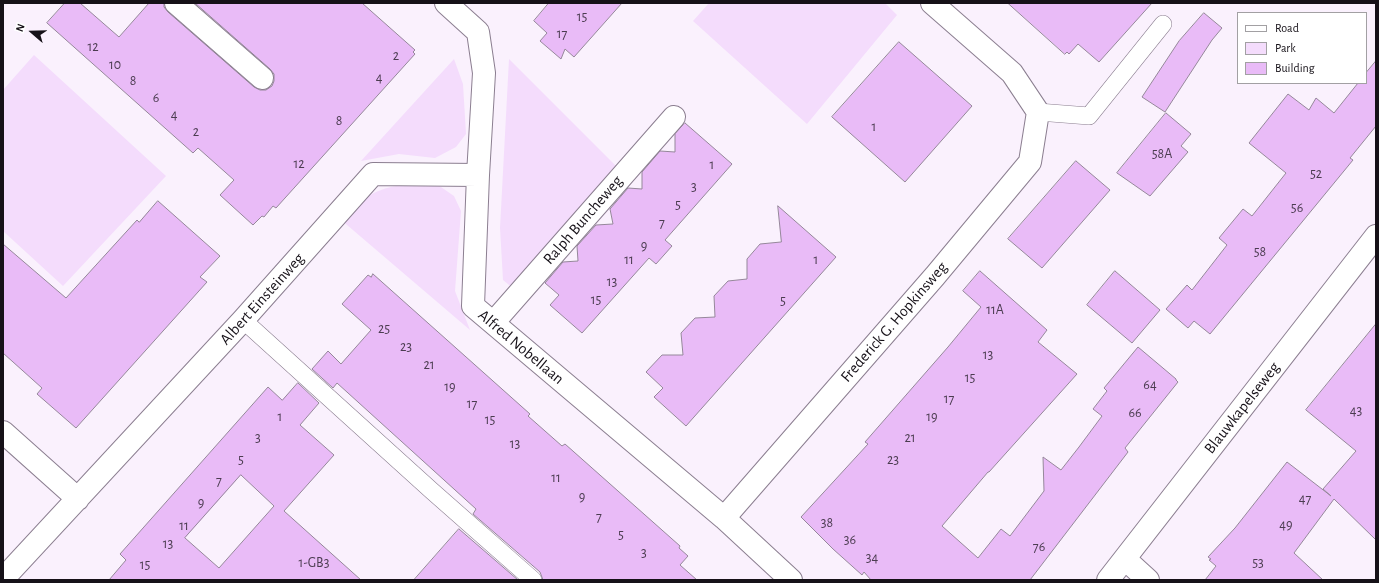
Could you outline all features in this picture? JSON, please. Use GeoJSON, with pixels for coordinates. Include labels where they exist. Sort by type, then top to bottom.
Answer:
{"type":"FeatureCollection","features":[{"type":"Feature","properties":{"kind":"street"},"geometry":{"type":"LineString","coordinates":[[176,3],[262,78]]}},
{"type":"Feature","properties":{"kind":"street","name":"Alfred Nobellaan"},"geometry":{"type":"LineString","coordinates":[[446,3],[478,32],[484,73],[473,306],[724,518],[791,580]]}},
{"type":"Feature","properties":{"kind":"street"},"geometry":{"type":"LineString","coordinates":[[932,3],[1012,73],[1038,112]]}},
{"type":"Feature","properties":{"kind":"street","name":"Frederick G. Hopkinsweg"},"geometry":{"type":"LineString","coordinates":[[724,518],[935,276],[1030,162],[1038,112]]}},
{"type":"Feature","properties":{"kind":"street","name":"Ralph Buncheweg"},"geometry":{"type":"LineString","coordinates":[[494,323],[674,117]]}},
{"type":"Feature","properties":{"kind":"street","name":"Albert Einsteinweg"},"geometry":{"type":"LineString","coordinates":[[3,579],[243,320],[373,174],[478,175]]}},
{"type":"Feature","properties":{"kind":"street","name":"Blauwkapelseweg"},"geometry":{"type":"LineString","coordinates":[[1108,580],[1376,236]]}},
{"type":"Feature","properties":{"kind":"street"},"geometry":{"type":"LineString","coordinates":[[3,432],[78,499]]}},
{"type":"Feature","properties":{"kind":"street"},"geometry":{"type":"LineString","coordinates":[[1125,559],[1148,580]]}},
{"type":"Feature","properties":{"kind":"lane"},"geometry":{"type":"LineString","coordinates":[[1038,112],[1089,116],[1163,24]]}},
{"type":"Feature","properties":{"kind":"lane"},"geometry":{"type":"LineString","coordinates":[[243,320],[533,580]]}},
{"type":"Feature","properties":{"kind":"green space"},"geometry":{"type":"Polygon","coordinates":[[[709,3],[885,3],[897,15],[807,124],[693,21],[709,3]]]}},
{"type":"Feature","properties":{"kind":"green space"},"geometry":{"type":"Polygon","coordinates":[[[34,55],[166,176],[63,286],[3,231],[3,90],[34,55]]]}},
{"type":"Feature","properties":{"kind":"green space"},"geometry":{"type":"Polygon","coordinates":[[[454,59],[463,84],[466,134],[456,147],[435,158],[399,154],[361,161],[454,59]]]}},
{"type":"Feature","properties":{"kind":"green space"},"geometry":{"type":"Polygon","coordinates":[[[509,59],[620,170],[514,289],[503,280],[500,228],[509,59]]]}},
{"type":"Feature","properties":{"kind":"green space"},"geometry":{"type":"Polygon","coordinates":[[[438,185],[454,196],[461,211],[455,291],[470,330],[340,219],[359,202],[373,193],[389,187],[438,185]]]}},
{"type":"Feature","properties":{"kind":"building"},"geometry":{"type":"Polygon","coordinates":[[[65,3],[80,3],[119,37],[149,3],[164,3],[164,7],[168,12],[254,87],[260,90],[266,90],[272,86],[274,74],[195,3],[362,3],[415,50],[413,52],[415,54],[276,208],[273,206],[264,217],[262,216],[253,225],[220,195],[234,180],[198,148],[193,153],[47,23],[65,3]]]}},
{"type":"Feature","properties":{"kind":"building"},"geometry":{"type":"Polygon","coordinates":[[[549,3],[622,3],[574,57],[565,49],[561,59],[540,41],[547,33],[534,21],[549,3]]]}},
{"type":"Feature","properties":{"kind":"building"},"geometry":{"type":"Polygon","coordinates":[[[1008,3],[1152,3],[1099,62],[1078,44],[1069,54],[1067,52],[1065,54],[1008,3]]]}},
{"type":"Feature","properties":{"kind":"building"},"geometry":{"type":"Polygon","coordinates":[[[1204,13],[1222,28],[1212,40],[1165,112],[1142,97],[1179,41],[1204,13]]]}},
{"type":"Feature","properties":{"kind":"building"},"geometry":{"type":"Polygon","coordinates":[[[899,42],[972,106],[905,182],[832,117],[899,42]]]}},
{"type":"Feature","properties":{"kind":"building"},"geometry":{"type":"Polygon","coordinates":[[[1376,61],[1376,126],[1350,158],[1353,160],[1210,334],[1194,321],[1188,328],[1166,309],[1187,285],[1192,290],[1227,245],[1219,238],[1243,209],[1252,216],[1286,173],[1249,143],[1288,94],[1309,110],[1316,98],[1334,113],[1357,84],[1367,84],[1367,72],[1376,61]]]}},
{"type":"Feature","properties":{"kind":"building"},"geometry":{"type":"Polygon","coordinates":[[[1166,113],[1191,134],[1181,146],[1188,152],[1150,196],[1117,173],[1166,113]]]}},
{"type":"Feature","properties":{"kind":"building"},"geometry":{"type":"Polygon","coordinates":[[[685,123],[732,164],[665,240],[672,246],[656,264],[649,258],[582,333],[550,305],[559,295],[545,283],[563,262],[578,261],[577,246],[596,225],[613,224],[610,209],[628,188],[642,189],[642,172],[660,151],[675,152],[675,134],[685,123]]]}},
{"type":"Feature","properties":{"kind":"building"},"geometry":{"type":"Polygon","coordinates":[[[1076,161],[1110,190],[1042,268],[1008,239],[1076,161]]]}},
{"type":"Feature","properties":{"kind":"building"},"geometry":{"type":"Polygon","coordinates":[[[158,201],[220,256],[200,277],[207,282],[76,428],[37,394],[42,388],[3,353],[3,244],[66,298],[137,220],[139,222],[158,201]]]}},
{"type":"Feature","properties":{"kind":"building"},"geometry":{"type":"Polygon","coordinates":[[[778,206],[836,257],[686,426],[654,397],[663,388],[646,372],[662,355],[683,355],[681,333],[695,318],[715,317],[714,296],[728,281],[747,279],[747,259],[760,244],[781,242],[778,206]]]}},
{"type":"Feature","properties":{"kind":"building"},"geometry":{"type":"Polygon","coordinates":[[[980,271],[1047,330],[1038,342],[1077,374],[988,472],[942,526],[978,558],[1001,529],[1010,536],[1044,491],[1043,457],[1061,470],[1079,447],[1102,416],[1093,409],[1107,391],[1104,388],[1138,347],[1178,382],[1125,448],[1128,452],[1030,580],[871,580],[864,572],[862,575],[833,549],[801,517],[868,444],[865,442],[981,307],[963,291],[980,271]]]}},
{"type":"Feature","properties":{"kind":"building"},"geometry":{"type":"Polygon","coordinates":[[[1115,271],[1160,310],[1132,343],[1087,305],[1115,271]]]}},
{"type":"Feature","properties":{"kind":"building"},"geometry":{"type":"Polygon","coordinates":[[[373,274],[530,414],[528,416],[562,446],[565,444],[680,546],[679,548],[688,556],[680,565],[697,580],[543,580],[540,572],[473,514],[476,509],[337,383],[333,388],[312,369],[328,351],[341,364],[371,330],[342,304],[368,275],[371,277],[373,274]]]}},
{"type":"Feature","properties":{"kind":"building"},"geometry":{"type":"Polygon","coordinates":[[[1376,324],[1376,540],[1334,499],[1294,553],[1323,580],[1205,580],[1216,566],[1209,560],[1211,559],[1208,557],[1235,528],[1287,462],[1331,496],[1323,489],[1356,451],[1306,410],[1376,324]]]}},
{"type":"Feature","properties":{"kind":"building"},"geometry":{"type":"Polygon","coordinates":[[[298,383],[319,403],[300,425],[334,455],[284,511],[361,580],[109,580],[126,560],[120,554],[268,387],[282,400],[298,383]],[[241,475],[185,538],[219,568],[274,506],[241,475]]]}},
{"type":"Feature","properties":{"kind":"building"},"geometry":{"type":"Polygon","coordinates":[[[459,529],[518,580],[414,580],[459,529]]]}}]}
